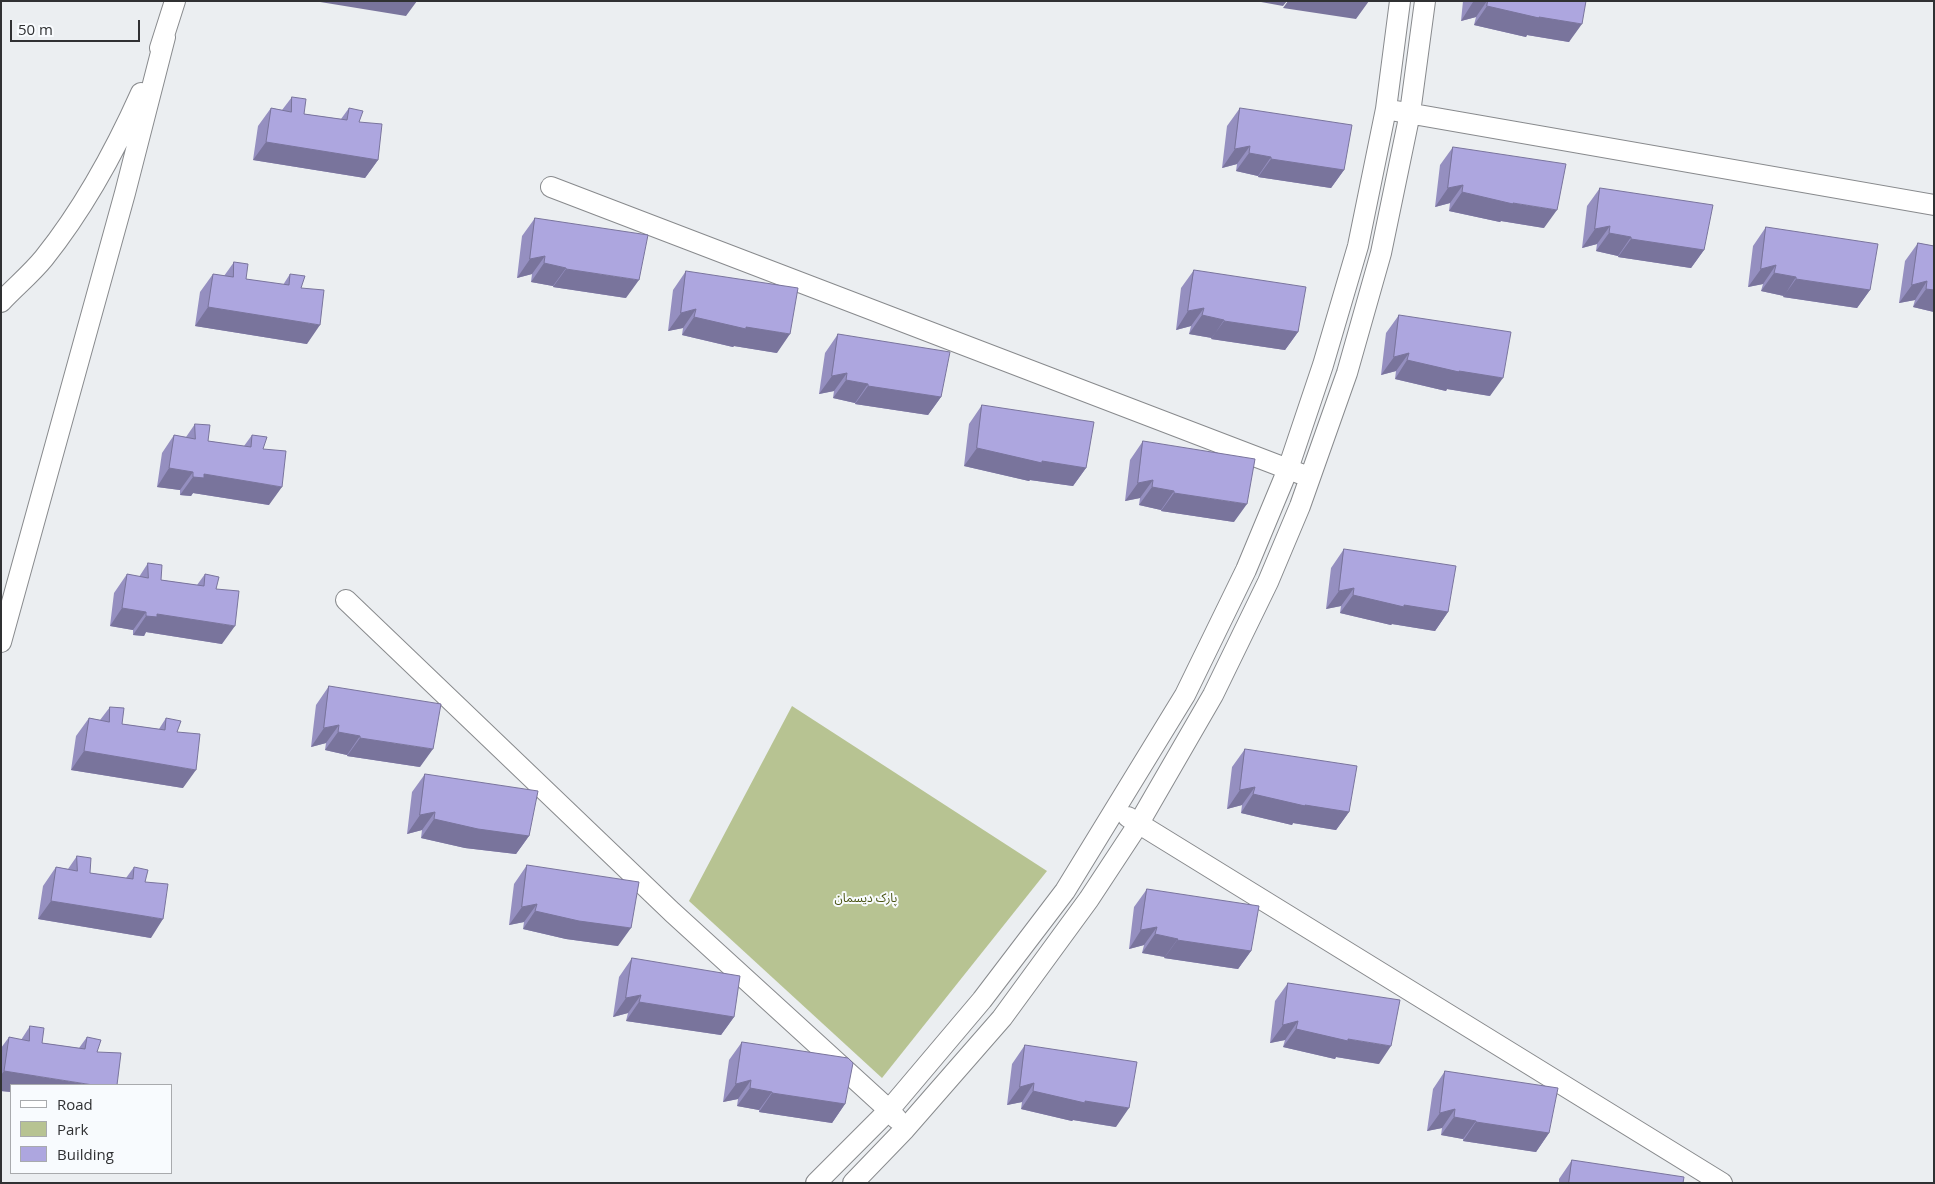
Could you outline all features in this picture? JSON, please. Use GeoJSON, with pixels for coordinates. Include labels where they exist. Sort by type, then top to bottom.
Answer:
{"type":"FeatureCollection","features":[{"type":"Feature","properties":{"kind":"street"},"geometry":{"type":"LineString","coordinates":[[1,642],[125,193],[175,1]]}},
{"type":"Feature","properties":{"kind":"street"},"geometry":{"type":"LineString","coordinates":[[816,1183],[889,1110],[982,1000],[1066,891],[1185,694],[1246,570],[1288,469],[1323,365],[1358,246],[1386,108],[1400,1]]}},
{"type":"Feature","properties":{"kind":"street"},"geometry":{"type":"LineString","coordinates":[[853,1183],[905,1129],[1002,1018],[1089,899],[1140,823],[1217,686],[1268,582],[1310,477],[1346,372],[1381,253],[1410,113],[1425,1]]}},
{"type":"Feature","properties":{"kind":"street"},"geometry":{"type":"LineString","coordinates":[[1,302],[44,258],[81,206],[121,138],[165,37]]}},
{"type":"Feature","properties":{"kind":"street"},"geometry":{"type":"LineString","coordinates":[[1386,108],[1934,205]]}},
{"type":"Feature","properties":{"kind":"street"},"geometry":{"type":"LineString","coordinates":[[551,187],[1310,477]]}},
{"type":"Feature","properties":{"kind":"street"},"geometry":{"type":"LineString","coordinates":[[346,600],[672,912],[889,1110],[905,1129]]}},
{"type":"Feature","properties":{"kind":"street"},"geometry":{"type":"LineString","coordinates":[[1116,810],[1140,823],[1722,1183]]}},
{"type":"Feature","properties":{"kind":"green space","name":"پارک دیسمان"},"geometry":{"type":"Polygon","coordinates":[[[792,706],[1047,871],[882,1078],[689,901],[792,706]]]}},
{"type":"Feature","properties":{"kind":"building"},"geometry":{"type":"Polygon","coordinates":[[[1488,1],[1586,1],[1582,24],[1539,18],[1487,6],[1488,1]]]}},
{"type":"Feature","properties":{"kind":"building"},"geometry":{"type":"Polygon","coordinates":[[[292,97],[306,99],[304,114],[347,120],[349,108],[363,111],[359,122],[382,124],[378,160],[266,142],[271,108],[291,112],[292,97]]]}},
{"type":"Feature","properties":{"kind":"building"},"geometry":{"type":"Polygon","coordinates":[[[1240,108],[1352,125],[1344,170],[1271,159],[1271,157],[1249,153],[1250,146],[1235,149],[1240,108]]]}},
{"type":"Feature","properties":{"kind":"building"},"geometry":{"type":"Polygon","coordinates":[[[1453,147],[1566,164],[1557,210],[1513,204],[1462,192],[1463,185],[1448,188],[1453,147]]]}},
{"type":"Feature","properties":{"kind":"building"},"geometry":{"type":"Polygon","coordinates":[[[1600,188],[1713,205],[1704,250],[1631,239],[1631,237],[1609,233],[1610,226],[1595,229],[1600,188]]]}},
{"type":"Feature","properties":{"kind":"building"},"geometry":{"type":"Polygon","coordinates":[[[535,218],[648,235],[639,280],[566,269],[544,263],[545,256],[530,259],[535,218]]]}},
{"type":"Feature","properties":{"kind":"building"},"geometry":{"type":"Polygon","coordinates":[[[1766,227],[1878,244],[1870,290],[1796,279],[1796,277],[1774,273],[1776,265],[1761,269],[1766,227]]]}},
{"type":"Feature","properties":{"kind":"building"},"geometry":{"type":"Polygon","coordinates":[[[1918,243],[1934,246],[1934,290],[1926,289],[1927,281],[1912,285],[1918,243]]]}},
{"type":"Feature","properties":{"kind":"building"},"geometry":{"type":"Polygon","coordinates":[[[234,262],[248,264],[246,279],[289,285],[290,274],[305,276],[301,288],[324,290],[320,325],[208,307],[213,274],[233,277],[234,262]]]}},
{"type":"Feature","properties":{"kind":"building"},"geometry":{"type":"Polygon","coordinates":[[[1194,270],[1306,287],[1298,332],[1224,321],[1202,315],[1204,308],[1188,311],[1194,270]]]}},
{"type":"Feature","properties":{"kind":"building"},"geometry":{"type":"Polygon","coordinates":[[[686,271],[798,288],[790,334],[746,327],[746,329],[694,317],[696,309],[681,313],[686,271]]]}},
{"type":"Feature","properties":{"kind":"building"},"geometry":{"type":"Polygon","coordinates":[[[1399,315],[1511,332],[1503,378],[1459,372],[1407,360],[1409,353],[1394,357],[1399,315]]]}},
{"type":"Feature","properties":{"kind":"building"},"geometry":{"type":"Polygon","coordinates":[[[838,334],[950,352],[941,397],[868,386],[868,384],[846,380],[847,373],[832,376],[838,334]]]}},
{"type":"Feature","properties":{"kind":"building"},"geometry":{"type":"Polygon","coordinates":[[[982,405],[1094,422],[1086,468],[1042,461],[1042,463],[977,448],[982,405]]]}},
{"type":"Feature","properties":{"kind":"building"},"geometry":{"type":"Polygon","coordinates":[[[195,424],[210,425],[208,441],[251,447],[252,435],[267,437],[263,449],[286,451],[282,487],[204,474],[204,478],[193,477],[193,472],[169,468],[174,435],[195,439],[195,424]]]}},
{"type":"Feature","properties":{"kind":"building"},"geometry":{"type":"Polygon","coordinates":[[[1143,441],[1255,459],[1247,504],[1174,493],[1174,491],[1152,487],[1153,480],[1138,483],[1143,441]]]}},
{"type":"Feature","properties":{"kind":"building"},"geometry":{"type":"Polygon","coordinates":[[[1344,549],[1456,566],[1448,612],[1404,605],[1404,607],[1353,595],[1354,588],[1339,591],[1344,549]]]}},
{"type":"Feature","properties":{"kind":"building"},"geometry":{"type":"Polygon","coordinates":[[[148,563],[162,565],[161,580],[204,586],[205,574],[219,577],[216,589],[239,591],[235,626],[157,614],[157,617],[146,616],[146,612],[122,608],[127,574],[148,578],[148,563]]]}},
{"type":"Feature","properties":{"kind":"building"},"geometry":{"type":"Polygon","coordinates":[[[329,686],[441,704],[433,749],[360,738],[360,736],[338,732],[339,725],[324,728],[329,686]]]}},
{"type":"Feature","properties":{"kind":"building"},"geometry":{"type":"Polygon","coordinates":[[[110,707],[124,708],[122,724],[165,730],[166,718],[181,721],[177,732],[200,734],[196,770],[84,751],[89,718],[109,722],[110,707]]]}},
{"type":"Feature","properties":{"kind":"building"},"geometry":{"type":"Polygon","coordinates":[[[1245,749],[1357,766],[1349,812],[1305,806],[1253,794],[1255,787],[1240,790],[1245,749]]]}},
{"type":"Feature","properties":{"kind":"building"},"geometry":{"type":"Polygon","coordinates":[[[425,774],[538,791],[529,836],[478,829],[434,819],[435,812],[420,815],[425,774]]]}},
{"type":"Feature","properties":{"kind":"building"},"geometry":{"type":"Polygon","coordinates":[[[77,856],[91,858],[90,873],[133,879],[134,867],[148,870],[145,882],[168,884],[163,919],[51,901],[56,867],[77,871],[77,856]]]}},
{"type":"Feature","properties":{"kind":"building"},"geometry":{"type":"Polygon","coordinates":[[[527,865],[639,882],[631,928],[579,921],[535,911],[537,904],[522,907],[527,865]]]}},
{"type":"Feature","properties":{"kind":"building"},"geometry":{"type":"Polygon","coordinates":[[[1147,889],[1259,906],[1251,951],[1177,940],[1155,934],[1157,927],[1141,930],[1147,889]]]}},
{"type":"Feature","properties":{"kind":"building"},"geometry":{"type":"Polygon","coordinates":[[[632,958],[740,976],[734,1017],[639,1002],[641,995],[626,998],[632,958]]]}},
{"type":"Feature","properties":{"kind":"building"},"geometry":{"type":"Polygon","coordinates":[[[1288,983],[1400,1000],[1391,1046],[1348,1039],[1348,1041],[1296,1029],[1298,1021],[1283,1025],[1288,983]]]}},
{"type":"Feature","properties":{"kind":"building"},"geometry":{"type":"Polygon","coordinates":[[[30,1026],[44,1028],[42,1043],[85,1049],[87,1037],[101,1040],[97,1052],[121,1053],[117,1084],[87,1084],[4,1071],[9,1037],[29,1041],[30,1026]]]}},
{"type":"Feature","properties":{"kind":"building"},"geometry":{"type":"Polygon","coordinates":[[[742,1042],[848,1058],[853,1063],[845,1104],[750,1088],[751,1080],[736,1084],[742,1042]]]}},
{"type":"Feature","properties":{"kind":"building"},"geometry":{"type":"Polygon","coordinates":[[[1025,1045],[1137,1062],[1129,1108],[1085,1101],[1085,1103],[1033,1091],[1034,1083],[1020,1087],[1025,1045]]]}},
{"type":"Feature","properties":{"kind":"building"},"geometry":{"type":"Polygon","coordinates":[[[1445,1071],[1558,1088],[1549,1133],[1454,1117],[1455,1109],[1440,1113],[1445,1071]]]}},
{"type":"Feature","properties":{"kind":"building"},"geometry":{"type":"Polygon","coordinates":[[[1572,1160],[1684,1177],[1683,1183],[1569,1183],[1572,1160]]]}}]}
